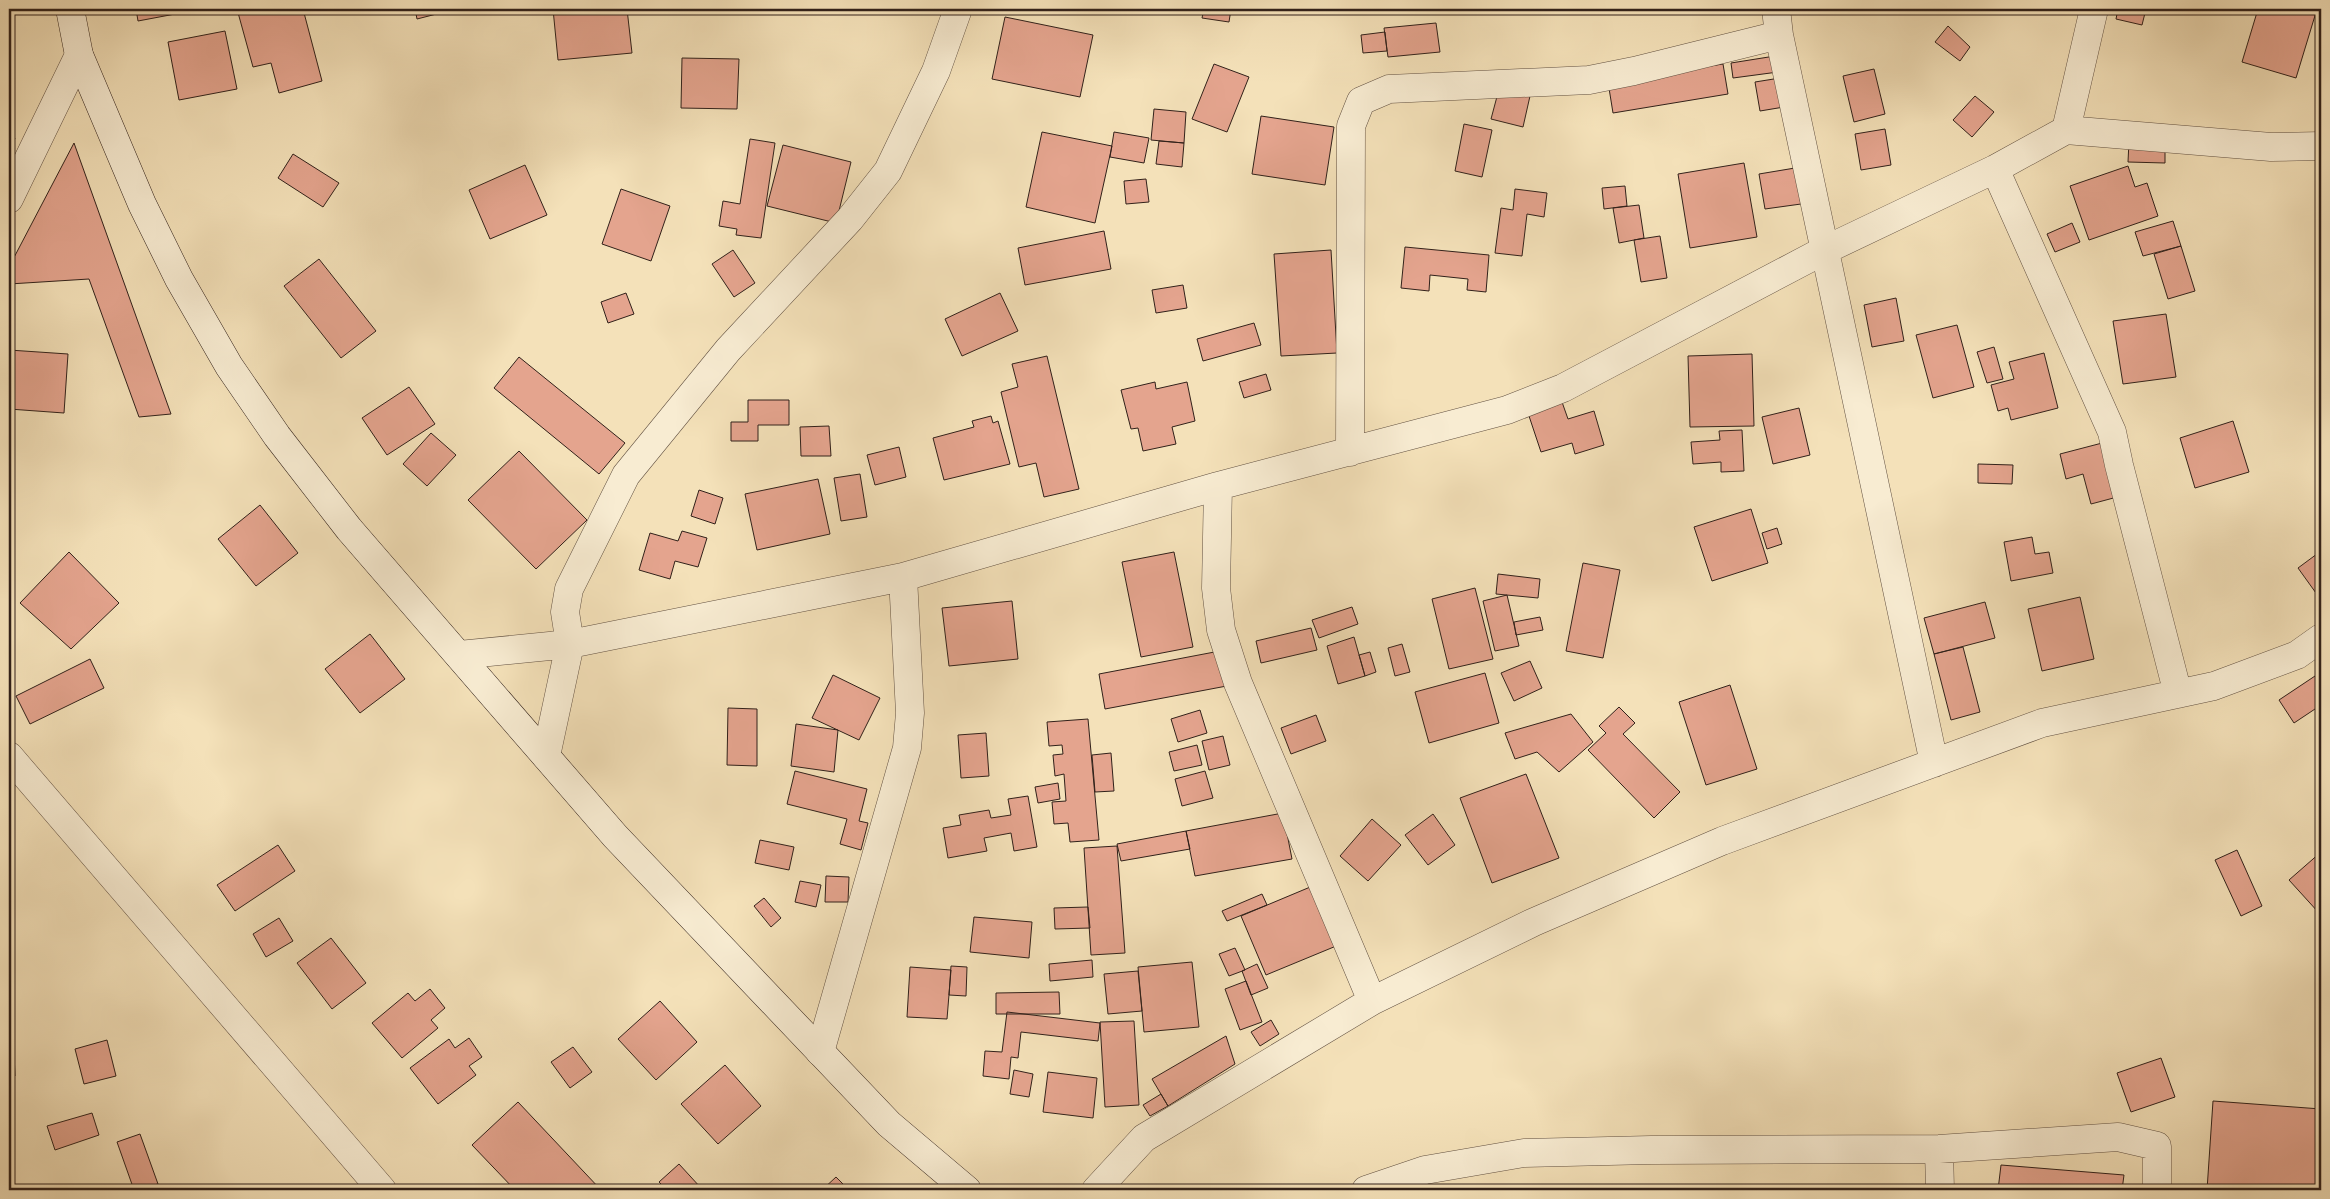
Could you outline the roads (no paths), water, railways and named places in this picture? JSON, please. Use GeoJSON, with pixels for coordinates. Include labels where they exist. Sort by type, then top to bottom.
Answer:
{"type":"FeatureCollection","features":[{"type":"Feature","properties":{"kind":"street"},"geometry":{"type":"LineString","coordinates":[[70,9],[79,55],[142,204],[179,279],[229,366],[276,436],[337,513],[615,836],[889,1124],[940,1170],[967,1190]]}},
{"type":"Feature","properties":{"kind":"street"},"geometry":{"type":"LineString","coordinates":[[546,756],[570,644],[565,612],[569,589],[626,475],[728,350],[850,220],[888,171],[936,71],[958,9]]}},
{"type":"Feature","properties":{"kind":"street"},"geometry":{"type":"LineString","coordinates":[[2066,130],[2094,9]]}},
{"type":"Feature","properties":{"kind":"street"},"geometry":{"type":"LineString","coordinates":[[1350,452],[1351,126],[1361,101],[1389,89],[1589,80],[1634,71],[1777,22],[1823,252],[1934,763]]}},
{"type":"Feature","properties":{"kind":"street"},"geometry":{"type":"LineString","coordinates":[[9,199],[79,55]]}},
{"type":"Feature","properties":{"kind":"street"},"geometry":{"type":"LineString","coordinates":[[459,655],[570,644],[903,577],[1218,486],[1507,410],[1563,388],[1823,252],[1995,168],[2066,130],[2272,147],[2321,146]]}},
{"type":"Feature","properties":{"kind":"street"},"geometry":{"type":"LineString","coordinates":[[1995,168],[2112,432],[2118,465],[2178,694]]}},
{"type":"Feature","properties":{"kind":"street"},"geometry":{"type":"LineString","coordinates":[[1218,486],[1216,588],[1221,630],[1238,683],[1372,1001]]}},
{"type":"Feature","properties":{"kind":"street"},"geometry":{"type":"LineString","coordinates":[[820,1052],[907,748],[910,713],[903,577]]}},
{"type":"Feature","properties":{"kind":"street"},"geometry":{"type":"LineString","coordinates":[[1096,1190],[1144,1138],[1372,1001],[1534,922],[1714,845],[2042,723],[2214,686],[2297,655],[2321,638]]}},
{"type":"Feature","properties":{"kind":"street"},"geometry":{"type":"LineString","coordinates":[[9,756],[382,1190]]}},
{"type":"Feature","properties":{"kind":"street"},"geometry":{"type":"LineString","coordinates":[[1366,1190],[1425,1170],[1524,1153],[1661,1150],[1939,1149],[2118,1137],[2157,1146],[2157,1190]]}},
{"type":"Feature","properties":{"kind":"street"},"geometry":{"type":"LineString","coordinates":[[1939,1149],[1940,1190]]}}]}
